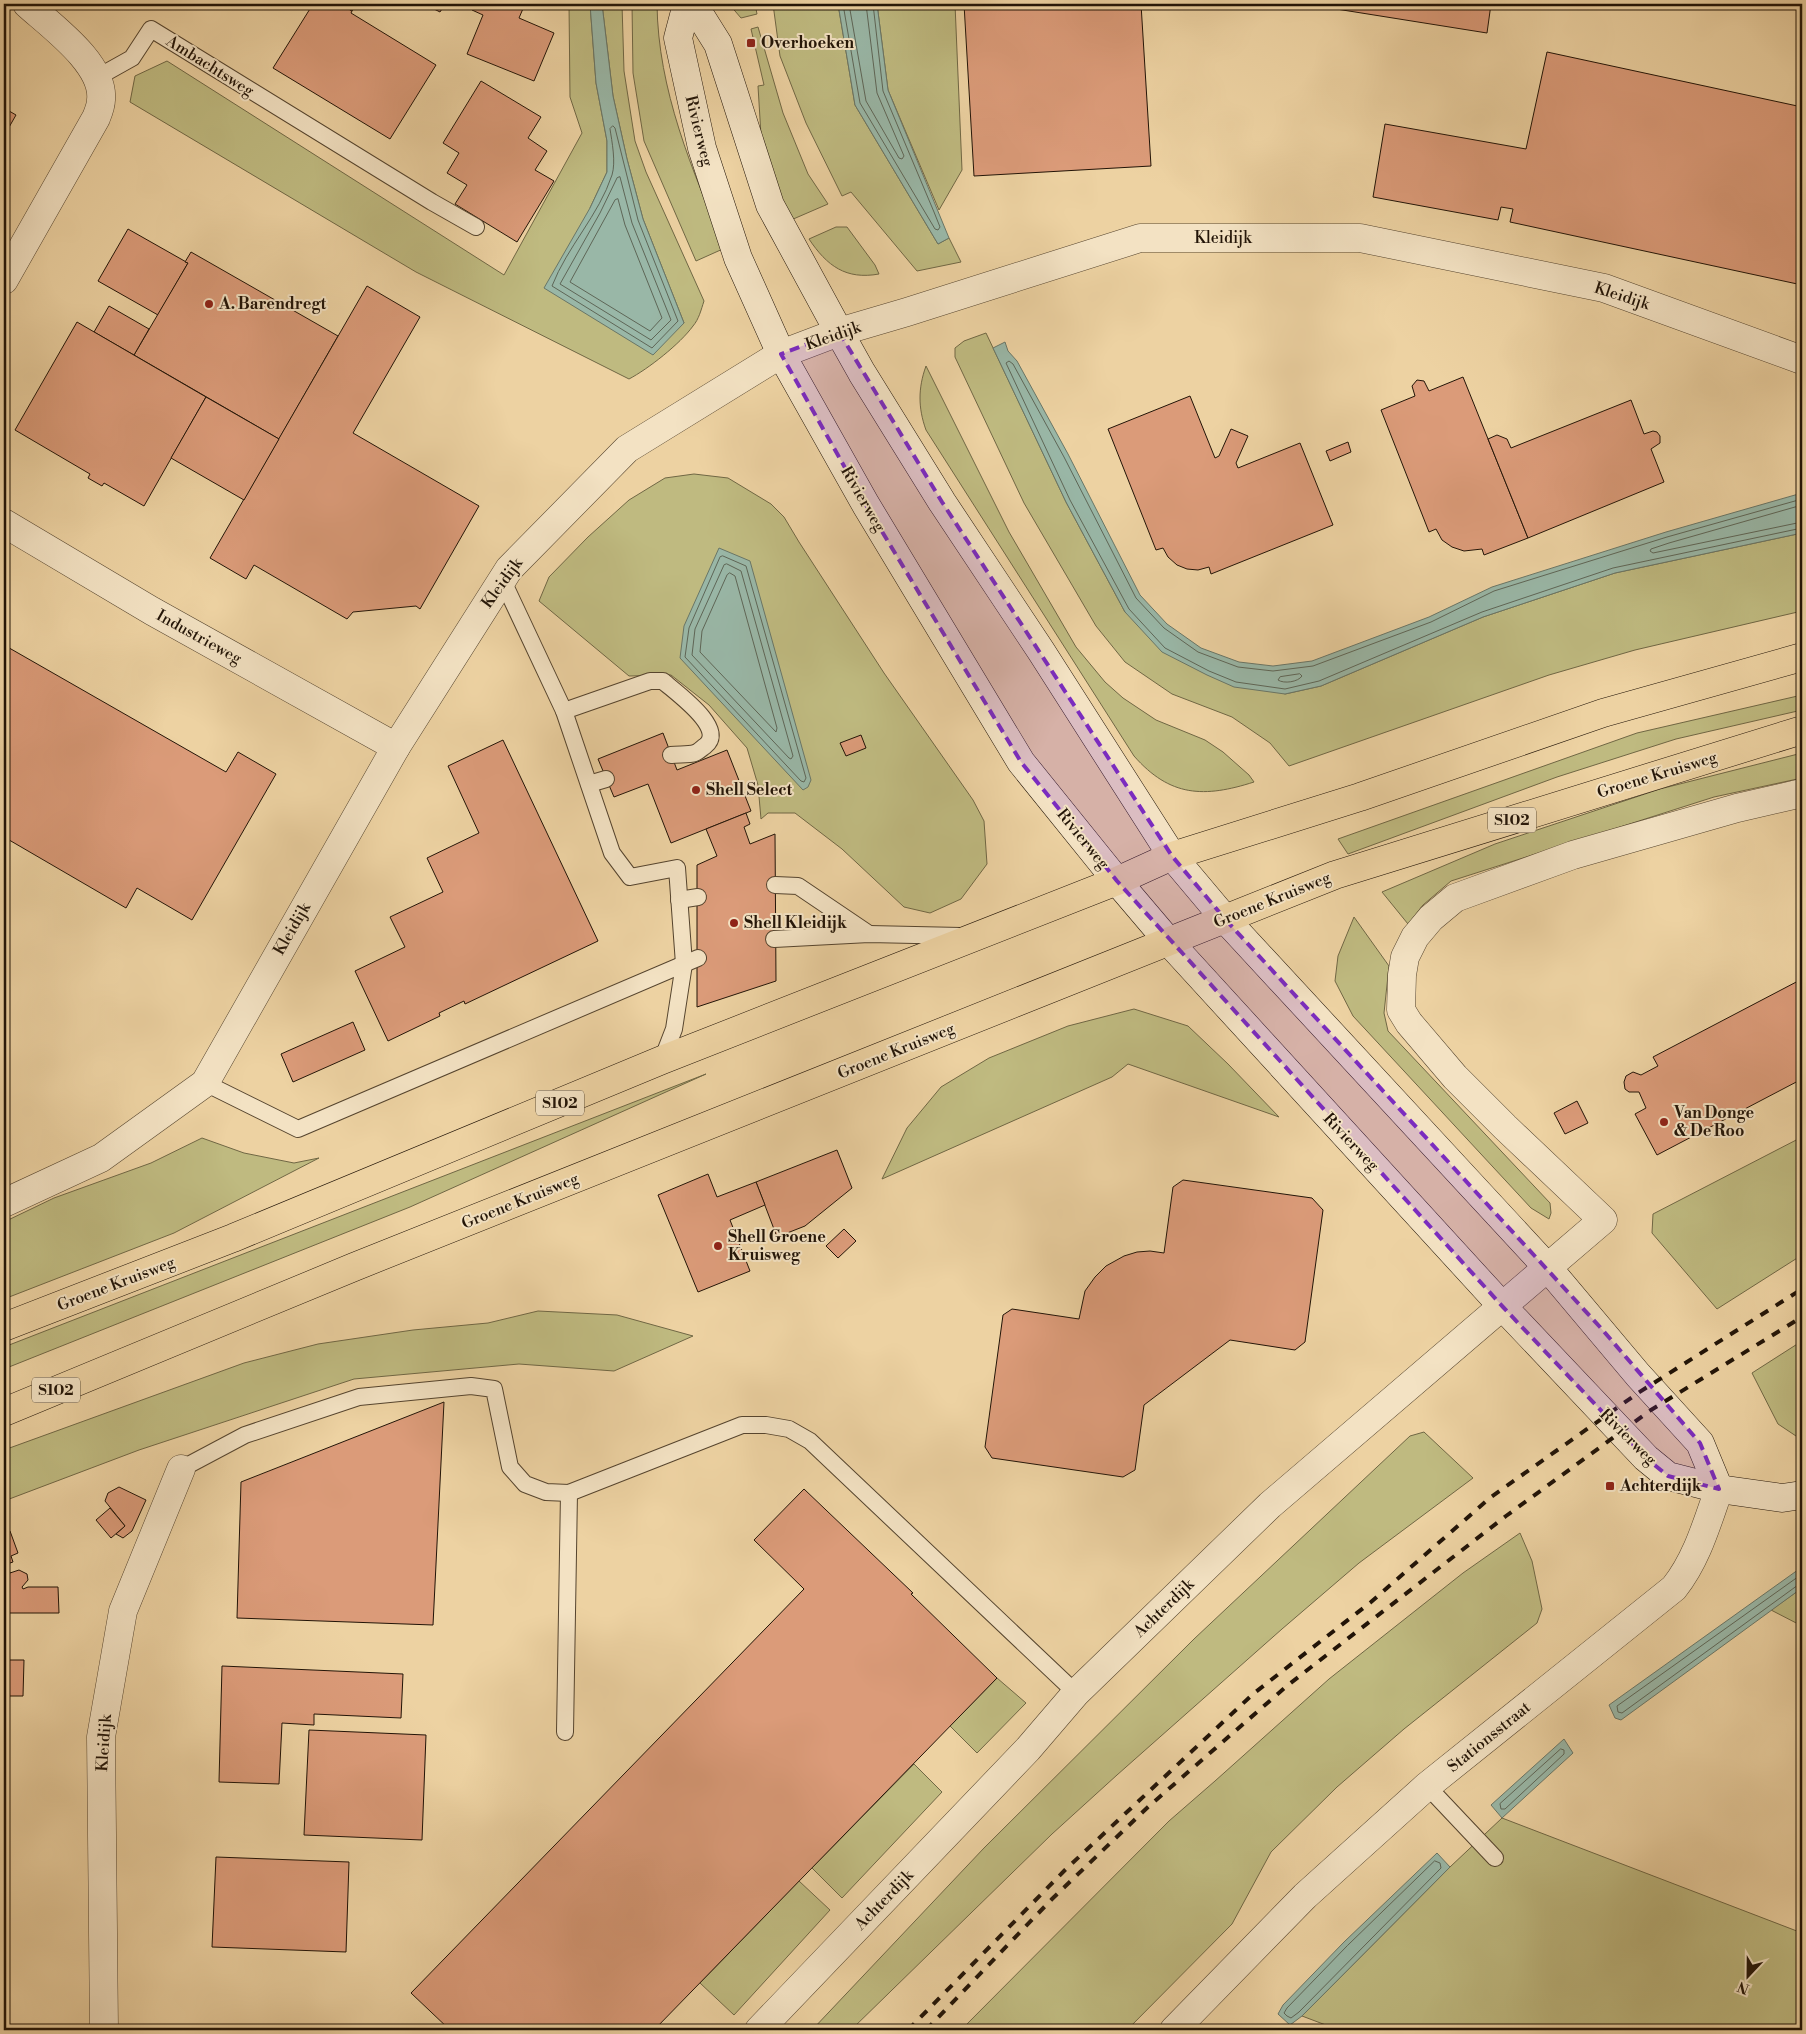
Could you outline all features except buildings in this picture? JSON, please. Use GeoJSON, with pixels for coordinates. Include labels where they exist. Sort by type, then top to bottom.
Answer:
{"type":"FeatureCollection","features":[{"type":"Feature","properties":{"kind":"main road","name":"Groene Kruisweg"},"geometry":{"type":"LineString","coordinates":[[4,1327],[233,1238],[662,1060],[1117,881],[1172,856],[1360,797],[1604,713],[1802,658]]}},
{"type":"Feature","properties":{"kind":"main road","name":"Groene Kruisweg"},"geometry":{"type":"LineString","coordinates":[[4,1412],[354,1266],[1335,875],[1802,730]]}},
{"type":"Feature","properties":{"kind":"street"},"geometry":{"type":"LineString","coordinates":[[4,280],[96,118],[102,99],[98,77],[81,54],[27,4]]}},
{"type":"Feature","properties":{"kind":"street","name":"Rivierweg"},"geometry":{"type":"LineString","coordinates":[[687,4],[678,38],[702,148],[738,258],[781,354],[866,505],[1021,762],[1168,941],[1503,1307],[1646,1458],[1668,1476],[1719,1490]]}},
{"type":"Feature","properties":{"kind":"street"},"geometry":{"type":"LineString","coordinates":[[693,4],[718,44],[770,205],[862,373],[942,502],[1042,651],[1172,856],[1225,919],[1548,1268],[1638,1375],[1700,1443],[1719,1490],[1782,1498],[1802,1495]]}},
{"type":"Feature","properties":{"kind":"street","name":"Kleidijk"},"geometry":{"type":"LineString","coordinates":[[4,1203],[101,1158],[205,1083],[396,747],[508,570],[626,449],[781,354],[839,332],[1140,238],[1360,238],[1604,288],[1802,360]]}},
{"type":"Feature","properties":{"kind":"street","name":"Industrieweg"},"geometry":{"type":"LineString","coordinates":[[4,523],[152,611],[396,747]]}},
{"type":"Feature","properties":{"kind":"street","name":"Achterdijk"},"geometry":{"type":"LineString","coordinates":[[759,2030],[1028,1749],[1076,1693],[1270,1505],[1603,1220],[1505,1127],[1456,1077],[1409,1023],[1402,1010],[1401,992],[1405,957],[1415,937],[1431,918],[1455,898],[1573,855],[1737,808],[1802,793]]}},
{"type":"Feature","properties":{"kind":"street","name":"Kleidijk"},"geometry":{"type":"LineString","coordinates":[[104,2030],[101,1737],[122,1611],[181,1469]]}},
{"type":"Feature","properties":{"kind":"street","name":"Stationsstraat"},"geometry":{"type":"LineString","coordinates":[[1174,2030],[1305,1896],[1427,1786],[1674,1588],[1690,1565],[1719,1490]]}},
{"type":"Feature","properties":{"kind":"lane","name":"Ambachtsweg"},"geometry":{"type":"LineString","coordinates":[[98,77],[132,58],[151,29],[476,227]]}},
{"type":"Feature","properties":{"kind":"lane"},"geometry":{"type":"LineString","coordinates":[[502,579],[564,711],[612,853],[630,877],[677,868],[679,900],[691,961],[674,1029],[662,1060]]}},
{"type":"Feature","properties":{"kind":"lane"},"geometry":{"type":"LineString","coordinates":[[564,711],[650,681],[662,681],[698,712],[711,730],[711,738],[708,744],[696,753],[671,755]]}},
{"type":"Feature","properties":{"kind":"lane"},"geometry":{"type":"LineString","coordinates":[[589,784],[606,779]]}},
{"type":"Feature","properties":{"kind":"lane"},"geometry":{"type":"LineString","coordinates":[[775,885],[798,886],[869,934]]}},
{"type":"Feature","properties":{"kind":"lane"},"geometry":{"type":"LineString","coordinates":[[679,900],[698,897]]}},
{"type":"Feature","properties":{"kind":"lane"},"geometry":{"type":"LineString","coordinates":[[774,939],[869,934],[976,937]]}},
{"type":"Feature","properties":{"kind":"lane"},"geometry":{"type":"LineString","coordinates":[[205,1083],[298,1129],[691,961]]}},
{"type":"Feature","properties":{"kind":"lane"},"geometry":{"type":"LineString","coordinates":[[181,1469],[246,1435],[358,1397],[471,1386],[494,1389],[510,1467],[525,1484],[546,1492],[569,1493],[742,1425],[766,1425],[789,1429],[810,1442],[1076,1693]]}},
{"type":"Feature","properties":{"kind":"lane"},"geometry":{"type":"LineString","coordinates":[[565,1732],[569,1493]]}},
{"type":"Feature","properties":{"kind":"lane"},"geometry":{"type":"LineString","coordinates":[[1427,1786],[1495,1858]]}},
{"type":"Feature","properties":{"kind":"highlighted area"},"geometry":{"type":"Polygon","coordinates":[[[839,332],[942,502],[1172,856],[1225,919],[1600,1327],[1700,1443],[1719,1489],[1668,1476],[1646,1458],[1503,1307],[1117,881],[1021,762],[866,505],[781,354],[839,332]]]}},
{"type":"Feature","properties":{"kind":"shaded area"},"geometry":{"type":"Polygon","coordinates":[[[569,4],[590,4],[596,83],[607,141],[607,172],[590,208],[684,323],[643,219],[613,96],[602,4],[622,4],[624,71],[635,141],[646,172],[704,301],[697,320],[687,333],[654,363],[629,379],[416,272],[130,102],[135,76],[167,61],[504,275],[582,133],[570,97],[569,4]]]}},
{"type":"Feature","properties":{"kind":"shaded area"},"geometry":{"type":"Polygon","coordinates":[[[632,4],[657,4],[663,67],[670,98],[689,159],[725,248],[696,261],[644,141],[633,73],[632,4]]]}},
{"type":"Feature","properties":{"kind":"shaded area"},"geometry":{"type":"Polygon","coordinates":[[[729,4],[755,4],[757,14],[741,18],[729,4]]]}},
{"type":"Feature","properties":{"kind":"shaded area"},"geometry":{"type":"Polygon","coordinates":[[[773,4],[838,4],[855,105],[938,244],[949,238],[961,262],[917,271],[851,192],[842,196],[806,123],[780,56],[773,4]]]}},
{"type":"Feature","properties":{"kind":"shaded area"},"geometry":{"type":"Polygon","coordinates":[[[877,4],[955,4],[962,170],[939,210],[888,90],[877,4]]]}},
{"type":"Feature","properties":{"kind":"shaded area"},"geometry":{"type":"Polygon","coordinates":[[[758,27],[783,113],[808,174],[828,204],[791,220],[762,152],[758,86],[764,85],[751,29],[758,27]]]}},
{"type":"Feature","properties":{"kind":"shaded area"},"geometry":{"type":"Polygon","coordinates":[[[836,227],[847,227],[875,265],[879,274],[857,275],[847,273],[830,264],[823,257],[809,239],[836,227]]]}},
{"type":"Feature","properties":{"kind":"shaded area"},"geometry":{"type":"Polygon","coordinates":[[[986,333],[1066,502],[1125,612],[1285,694],[1321,686],[1483,617],[1615,573],[1802,533],[1802,611],[1635,650],[1549,675],[1289,766],[1270,743],[1232,717],[1172,694],[1125,662],[1096,626],[1024,503],[955,357],[955,348],[964,341],[986,333]]]}},
{"type":"Feature","properties":{"kind":"shaded area"},"geometry":{"type":"Polygon","coordinates":[[[926,366],[1009,532],[1076,647],[1105,682],[1123,698],[1156,720],[1205,740],[1223,752],[1249,775],[1254,782],[1204,792],[1189,790],[1161,780],[1147,770],[1134,756],[926,430],[921,414],[920,398],[921,382],[926,366]]]}},
{"type":"Feature","properties":{"kind":"shaded area"},"geometry":{"type":"Polygon","coordinates":[[[694,474],[728,478],[771,504],[784,517],[884,673],[973,800],[984,821],[987,864],[961,899],[930,913],[904,907],[842,849],[795,813],[768,813],[761,819],[758,785],[747,748],[709,705],[671,675],[629,676],[539,601],[549,577],[588,537],[629,500],[665,478],[694,474]]]}},
{"type":"Feature","properties":{"kind":"shaded area"},"geometry":{"type":"Polygon","coordinates":[[[1802,695],[1802,710],[1676,739],[1557,777],[1348,854],[1338,839],[1637,733],[1802,695]]]}},
{"type":"Feature","properties":{"kind":"shaded area"},"geometry":{"type":"Polygon","coordinates":[[[1802,753],[1802,778],[1714,797],[1451,881],[1423,905],[1408,924],[1382,892],[1495,844],[1660,789],[1802,753]]]}},
{"type":"Feature","properties":{"kind":"shaded area"},"geometry":{"type":"Polygon","coordinates":[[[1354,917],[1389,966],[1384,1013],[1388,1031],[1550,1203],[1551,1213],[1549,1219],[1531,1208],[1353,1016],[1335,981],[1338,956],[1354,917]]]}},
{"type":"Feature","properties":{"kind":"shaded area"},"geometry":{"type":"Polygon","coordinates":[[[1134,1009],[1188,1026],[1279,1117],[1128,1064],[1112,1077],[882,1179],[907,1128],[941,1087],[989,1058],[1068,1026],[1134,1009]]]}},
{"type":"Feature","properties":{"kind":"shaded area"},"geometry":{"type":"Polygon","coordinates":[[[706,1074],[410,1207],[4,1369],[4,1347],[706,1074]]]}},
{"type":"Feature","properties":{"kind":"shaded area"},"geometry":{"type":"Polygon","coordinates":[[[1802,1137],[1802,1255],[1717,1309],[1652,1233],[1653,1214],[1802,1137]]]}},
{"type":"Feature","properties":{"kind":"shaded area"},"geometry":{"type":"Polygon","coordinates":[[[202,1138],[244,1153],[294,1163],[319,1158],[174,1233],[4,1299],[4,1222],[54,1198],[151,1163],[202,1138]]]}},
{"type":"Feature","properties":{"kind":"shaded area"},"geometry":{"type":"Polygon","coordinates":[[[538,1311],[617,1315],[693,1336],[614,1371],[519,1364],[354,1379],[139,1450],[4,1501],[4,1450],[244,1363],[318,1344],[413,1330],[488,1323],[538,1311]]]}},
{"type":"Feature","properties":{"kind":"shaded area"},"geometry":{"type":"Polygon","coordinates":[[[1802,1341],[1802,1440],[1778,1424],[1752,1373],[1802,1341]]]}},
{"type":"Feature","properties":{"kind":"shaded area"},"geometry":{"type":"Polygon","coordinates":[[[1424,1432],[1473,1478],[1359,1563],[1117,1775],[1052,1834],[851,2030],[812,2030],[984,1848],[1194,1639],[1410,1436],[1424,1432]]]}},
{"type":"Feature","properties":{"kind":"shaded area"},"geometry":{"type":"Polygon","coordinates":[[[1520,1533],[1532,1561],[1542,1609],[1537,1623],[1404,1729],[1337,1787],[1271,1852],[1232,1924],[1127,2030],[961,2030],[1169,1821],[1329,1679],[1463,1573],[1520,1533]]]}},
{"type":"Feature","properties":{"kind":"shaded area"},"geometry":{"type":"Polygon","coordinates":[[[1802,1588],[1802,1626],[1771,1610],[1802,1588]]]}},
{"type":"Feature","properties":{"kind":"shaded area"},"geometry":{"type":"Polygon","coordinates":[[[997,1678],[1026,1703],[977,1753],[950,1726],[997,1678]]]}},
{"type":"Feature","properties":{"kind":"shaded area"},"geometry":{"type":"Polygon","coordinates":[[[914,1764],[942,1792],[842,1898],[812,1868],[914,1764]]]}},
{"type":"Feature","properties":{"kind":"shaded area"},"geometry":{"type":"Polygon","coordinates":[[[1502,1818],[1802,1933],[1802,2030],[1339,2030],[1302,2016],[1450,1867],[1502,1818]]]}},
{"type":"Feature","properties":{"kind":"shaded area"},"geometry":{"type":"Polygon","coordinates":[[[799,1881],[830,1910],[734,2015],[700,1983],[799,1881]]]}},
{"type":"Feature","properties":{"kind":"water"},"geometry":{"type":"Polygon","coordinates":[[[590,4],[602,4],[613,96],[627,159],[643,219],[684,323],[653,355],[544,288],[590,208],[607,172],[607,141],[596,83],[590,4]]]}},
{"type":"Feature","properties":{"kind":"water"},"geometry":{"type":"Polygon","coordinates":[[[838,4],[877,4],[888,90],[949,238],[938,244],[855,105],[838,4]]]}},
{"type":"Feature","properties":{"kind":"water"},"geometry":{"type":"Polygon","coordinates":[[[1005,342],[1008,351],[1017,361],[1068,454],[1140,595],[1167,624],[1201,648],[1239,662],[1273,666],[1312,661],[1429,617],[1492,587],[1666,532],[1802,493],[1802,533],[1615,573],[1483,617],[1321,686],[1285,694],[1234,687],[1162,652],[1125,612],[1066,502],[993,348],[1005,342]]]}},
{"type":"Feature","properties":{"kind":"water"},"geometry":{"type":"Polygon","coordinates":[[[719,548],[750,561],[811,780],[808,787],[803,790],[680,658],[684,626],[719,548]]]}},
{"type":"Feature","properties":{"kind":"water"},"geometry":{"type":"Polygon","coordinates":[[[1802,1567],[1802,1588],[1621,1720],[1615,1718],[1609,1705],[1802,1567]]]}},
{"type":"Feature","properties":{"kind":"water"},"geometry":{"type":"Polygon","coordinates":[[[1564,1739],[1573,1753],[1502,1818],[1491,1805],[1564,1739]]]}},
{"type":"Feature","properties":{"kind":"water"},"geometry":{"type":"Polygon","coordinates":[[[1437,1853],[1450,1867],[1302,2016],[1290,2025],[1278,2014],[1283,2005],[1344,1942],[1437,1853]]]}},
{"type":"Feature","properties":{"kind":"railway"},"geometry":{"type":"LineString","coordinates":[[908,2030],[1065,1870],[1253,1694],[1371,1602],[1491,1497],[1638,1393],[1802,1289]]}},
{"type":"Feature","properties":{"kind":"railway"},"geometry":{"type":"LineString","coordinates":[[926,2030],[1052,1899],[1148,1807],[1288,1685],[1506,1516],[1651,1410],[1802,1317]]}},
{"type":"Feature","properties":{"kind":"place","name":"Overhoeken"},"geometry":{"type":"Point","coordinates":[751,43]}},
{"type":"Feature","properties":{"kind":"place","name":"A. Barendregt"},"geometry":{"type":"Point","coordinates":[209,304]}},
{"type":"Feature","properties":{"kind":"place","name":"Shell Select"},"geometry":{"type":"Point","coordinates":[696,790]}},
{"type":"Feature","properties":{"kind":"place","name":"Shell Kleidijk"},"geometry":{"type":"Point","coordinates":[734,923]}},
{"type":"Feature","properties":{"kind":"place","name":"Van Donge & De Roo"},"geometry":{"type":"Point","coordinates":[1664,1122]}},
{"type":"Feature","properties":{"kind":"place","name":"Shell Groene Kruisweg"},"geometry":{"type":"Point","coordinates":[718,1246]}},
{"type":"Feature","properties":{"kind":"place","name":"Achterdijk"},"geometry":{"type":"Point","coordinates":[1610,1486]}}]}
